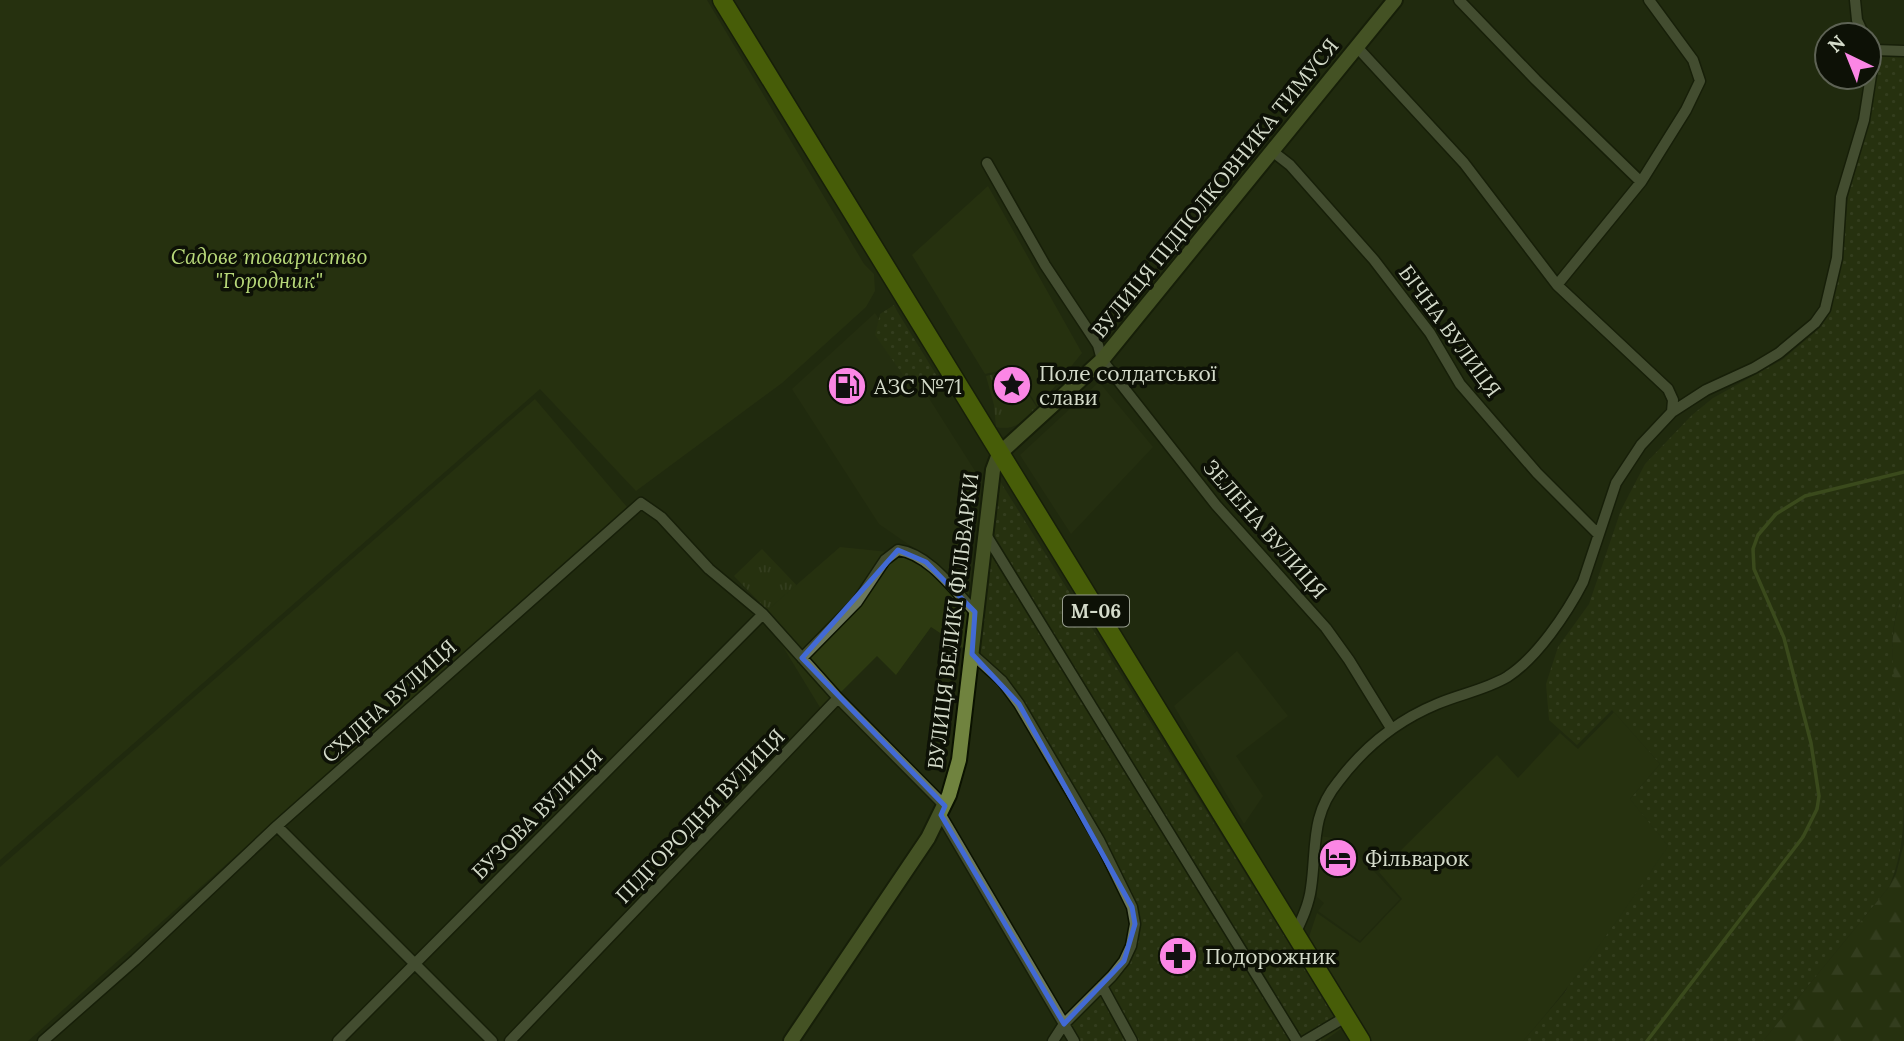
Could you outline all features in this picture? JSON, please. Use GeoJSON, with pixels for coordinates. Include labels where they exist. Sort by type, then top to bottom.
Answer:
{"type":"FeatureCollection","features":[{"type":"Feature","properties":{"kind":"highway","name":"М-06"},"geometry":{"type":"LineString","coordinates":[[722,0],[1295,934],[1348,1015],[1361,1041]]}},
{"type":"Feature","properties":{"kind":"street","name":"ВУЛИЦЯ ПІДПОЛКОВНИКА ТИМУСЯ"},"geometry":{"type":"LineString","coordinates":[[999,454],[1102,360],[1395,0]]}},
{"type":"Feature","properties":{"kind":"street"},"geometry":{"type":"LineString","coordinates":[[1459,0],[1535,80],[1641,182]]}},
{"type":"Feature","properties":{"kind":"street"},"geometry":{"type":"LineString","coordinates":[[1557,285],[1641,182],[1686,110],[1700,81],[1699,71],[1693,60],[1649,0]]}},
{"type":"Feature","properties":{"kind":"street"},"geometry":{"type":"LineString","coordinates":[[1855,0],[1857,21]]}},
{"type":"Feature","properties":{"kind":"street"},"geometry":{"type":"LineString","coordinates":[[1356,47],[1464,163],[1557,285],[1668,389],[1673,400],[1672,412]]}},
{"type":"Feature","properties":{"kind":"street"},"geometry":{"type":"LineString","coordinates":[[1883,48],[1904,51]]}},
{"type":"Feature","properties":{"kind":"street"},"geometry":{"type":"LineString","coordinates":[[1295,934],[1311,889],[1314,840],[1325,800],[1337,782],[1391,728],[1440,703],[1489,686],[1526,663],[1583,582],[1616,483],[1628,463],[1672,412],[1706,390],[1779,353],[1815,323],[1825,309],[1837,258],[1841,197],[1864,120],[1867,91]]}},
{"type":"Feature","properties":{"kind":"street","name":"БІЧНА ВУЛИЦЯ"},"geometry":{"type":"LineString","coordinates":[[1272,151],[1290,165],[1374,260],[1430,333],[1460,384],[1537,473],[1598,534]]}},
{"type":"Feature","properties":{"kind":"street","name":"ЗЕЛЕНА ВУЛИЦЯ"},"geometry":{"type":"LineString","coordinates":[[986,163],[1045,265],[1098,345],[1102,360],[1216,505],[1326,628],[1391,728]]}},
{"type":"Feature","properties":{"kind":"street","name":"ВУЛИЦЯ ВЕЛИКІ ФІЛЬВАРКИ"},"geometry":{"type":"LineString","coordinates":[[791,1041],[928,838],[943,810],[955,778],[993,470],[999,454]]}},
{"type":"Feature","properties":{"kind":"street","name":"СХІДНА ВУЛИЦЯ"},"geometry":{"type":"LineString","coordinates":[[43,1041],[135,961],[278,826],[641,503],[661,517],[709,569],[763,614]]}},
{"type":"Feature","properties":{"kind":"street"},"geometry":{"type":"LineString","coordinates":[[985,533],[1297,1041]]}},
{"type":"Feature","properties":{"kind":"street"},"geometry":{"type":"LineString","coordinates":[[802,658],[857,602],[885,560],[898,550],[910,551],[926,562],[975,612]]}},
{"type":"Feature","properties":{"kind":"street"},"geometry":{"type":"LineString","coordinates":[[763,614],[943,810],[1074,1041]]}},
{"type":"Feature","properties":{"kind":"street","name":"БУЗОВА ВУЛИЦЯ"},"geometry":{"type":"LineString","coordinates":[[338,1041],[763,614]]}},
{"type":"Feature","properties":{"kind":"street"},"geometry":{"type":"LineString","coordinates":[[972,654],[1002,681],[1019,704],[1099,839],[1132,907],[1135,924],[1131,946],[1124,961],[1064,1024],[1053,1041]]}},
{"type":"Feature","properties":{"kind":"street","name":"ПІДГОРОДНЯ ВУЛИЦЯ"},"geometry":{"type":"LineString","coordinates":[[510,1041],[838,698]]}},
{"type":"Feature","properties":{"kind":"street"},"geometry":{"type":"LineString","coordinates":[[278,826],[492,1041]]}},
{"type":"Feature","properties":{"kind":"street"},"geometry":{"type":"LineString","coordinates":[[1102,986],[1132,1041]]}},
{"type":"Feature","properties":{"kind":"street"},"geometry":{"type":"LineString","coordinates":[[1305,1041],[1348,1015]]}},
{"type":"Feature","properties":{"kind":"highlighted area"},"geometry":{"type":"Polygon","coordinates":[[[898,550],[926,562],[975,612],[972,654],[1019,704],[1132,907],[1135,924],[1124,961],[1064,1024],[941,815],[945,806],[802,658],[898,550]]]}},
{"type":"Feature","properties":{"kind":"shaded area"},"geometry":{"type":"Polygon","coordinates":[[[875,313],[975,471],[963,582],[879,524],[792,389],[875,313]]]}},
{"type":"Feature","properties":{"kind":"shaded area"},"geometry":{"type":"Polygon","coordinates":[[[1099,382],[1153,447],[1071,534],[1020,455],[1099,382]]]}},
{"type":"Feature","properties":{"kind":"shaded area"},"geometry":{"type":"Polygon","coordinates":[[[1237,651],[1288,716],[1236,756],[1263,796],[1244,824],[1174,706],[1237,651]]]}},
{"type":"Feature","properties":{"kind":"shaded area"},"geometry":{"type":"Polygon","coordinates":[[[1315,835],[1344,840],[1400,899],[1360,941],[1318,911],[1324,903],[1317,897],[1315,835]]]}},
{"type":"Feature","properties":{"kind":"green space","name":"Садове товариство \"Городник\""},"geometry":{"type":"Polygon","coordinates":[[[0,0],[707,0],[864,264],[874,274],[875,291],[866,307],[782,383],[636,491],[540,389],[0,860],[0,0]]]}},
{"type":"Feature","properties":{"kind":"green space"},"geometry":{"type":"Polygon","coordinates":[[[1883,54],[1904,55],[1904,591],[1897,610],[1892,646],[1904,734],[1904,796],[1902,836],[1894,874],[1889,887],[1763,1041],[1523,1041],[1566,991],[1630,799],[1660,764],[1612,710],[1577,745],[1549,720],[1546,684],[1558,647],[1589,604],[1621,510],[1645,464],[1692,415],[1713,398],[1782,360],[1821,327],[1831,311],[1842,257],[1848,197],[1874,91],[1883,91],[1883,54]]]}},
{"type":"Feature","properties":{"kind":"green space"},"geometry":{"type":"Polygon","coordinates":[[[988,186],[1082,353],[1038,407],[1013,368],[985,374],[912,255],[988,186]]]}},
{"type":"Feature","properties":{"kind":"green space"},"geometry":{"type":"Polygon","coordinates":[[[894,305],[940,381],[930,386],[908,382],[875,335],[880,314],[894,305]]]}},
{"type":"Feature","properties":{"kind":"green space"},"geometry":{"type":"Polygon","coordinates":[[[1013,370],[1037,408],[1014,426],[996,427],[994,405],[986,376],[1013,370]]]}},
{"type":"Feature","properties":{"kind":"green space"},"geometry":{"type":"Polygon","coordinates":[[[535,399],[627,507],[28,1041],[0,1041],[0,867],[535,399]]]}},
{"type":"Feature","properties":{"kind":"green space"},"geometry":{"type":"Polygon","coordinates":[[[993,470],[1342,1028],[1324,1041],[1073,1041],[1064,1024],[1112,976],[1131,946],[1132,907],[1019,704],[972,654],[993,470]]]}},
{"type":"Feature","properties":{"kind":"green space"},"geometry":{"type":"Polygon","coordinates":[[[840,547],[889,552],[920,559],[977,597],[972,654],[931,627],[896,675],[877,656],[841,692],[824,714],[763,614],[840,547]]]}},
{"type":"Feature","properties":{"kind":"green space"},"geometry":{"type":"Polygon","coordinates":[[[762,549],[803,592],[775,618],[734,576],[762,549]]]}},
{"type":"Feature","properties":{"kind":"green space"},"geometry":{"type":"Polygon","coordinates":[[[1904,591],[1904,735],[1892,645],[1904,591]]]}},
{"type":"Feature","properties":{"kind":"green space"},"geometry":{"type":"Polygon","coordinates":[[[1614,712],[1660,764],[1630,799],[1668,846],[1599,946],[1523,1041],[1372,1041],[1309,937],[1317,913],[1360,943],[1402,899],[1379,872],[1497,755],[1518,778],[1560,733],[1578,749],[1614,712]]]}},
{"type":"Feature","properties":{"kind":"green space"},"geometry":{"type":"Polygon","coordinates":[[[1904,844],[1904,1041],[1763,1041],[1889,887],[1896,874],[1904,844]]]}},
{"type":"Feature","properties":{"kind":"waterway"},"geometry":{"type":"LineString","coordinates":[[1647,1041],[1803,837],[1817,809],[1819,796],[1811,743],[1784,638],[1754,569],[1753,549],[1758,535],[1776,514],[1805,496],[1904,472]]}},
{"type":"Feature","properties":{"kind":"place","name":"Поле солдатської слави"},"geometry":{"type":"Point","coordinates":[1012,385]}},
{"type":"Feature","properties":{"kind":"place","name":"АЗС №71"},"geometry":{"type":"Point","coordinates":[847,386]}},
{"type":"Feature","properties":{"kind":"place","name":"Фільварок"},"geometry":{"type":"Point","coordinates":[1338,858]}},
{"type":"Feature","properties":{"kind":"place","name":"Подорожник"},"geometry":{"type":"Point","coordinates":[1178,956]}}]}
